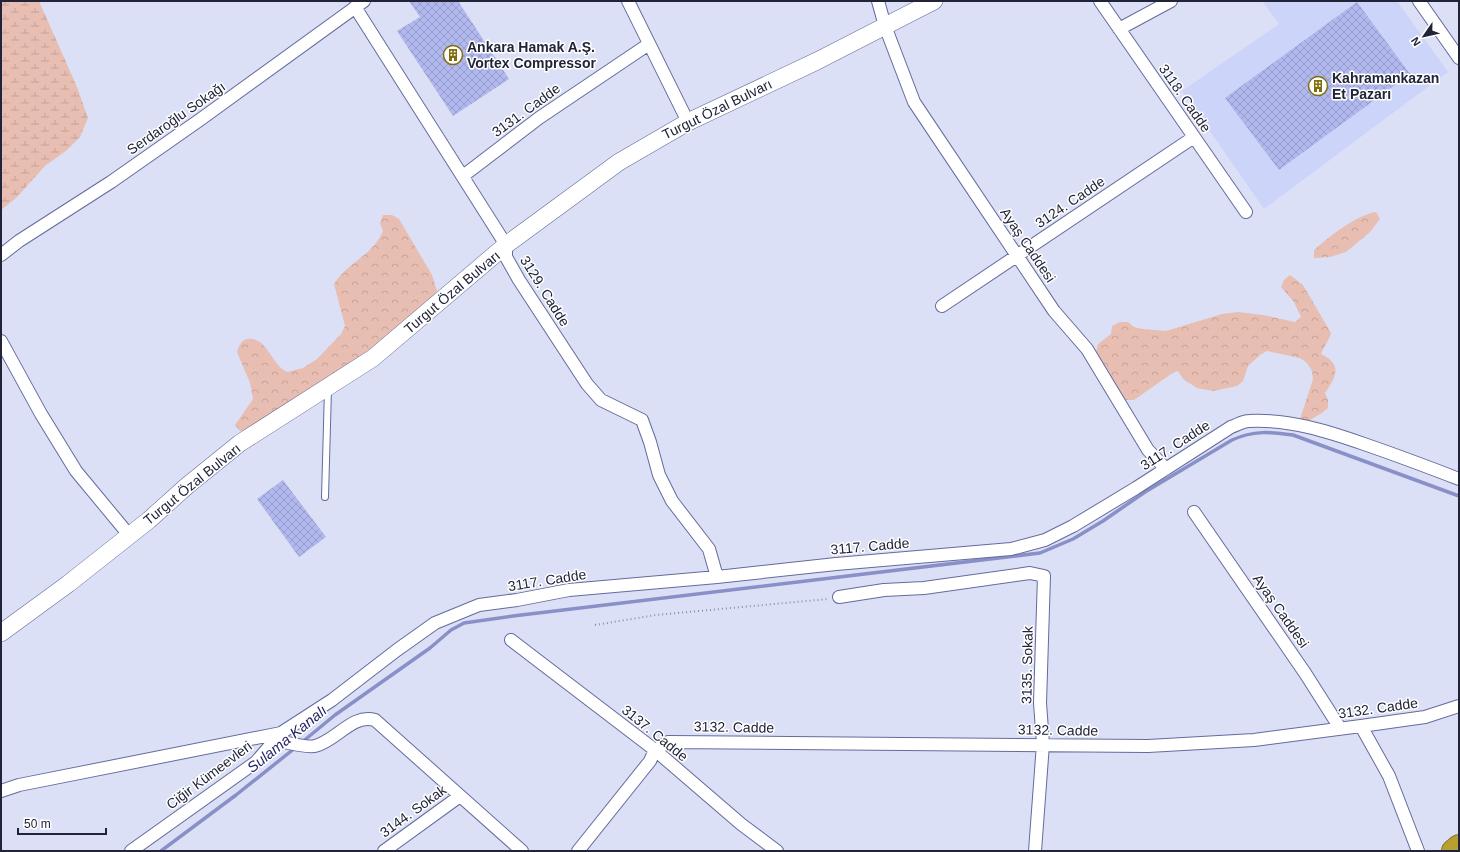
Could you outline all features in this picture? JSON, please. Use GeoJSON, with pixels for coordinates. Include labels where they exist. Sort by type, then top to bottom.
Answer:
{"type":"FeatureCollection","features":[{"type":"Feature","properties":{"kind":"highway"},"geometry":{"type":"LineString","coordinates":[[1453,851],[1459,846]]}},
{"type":"Feature","properties":{"kind":"street"},"geometry":{"type":"LineString","coordinates":[[628,1],[688,122]]}},
{"type":"Feature","properties":{"kind":"street","name":"Ayaş Caddesi"},"geometry":{"type":"LineString","coordinates":[[878,1],[885,26],[914,102],[1054,311],[1086,349],[1148,450],[1166,469]]}},
{"type":"Feature","properties":{"kind":"street","name":"Turgut Özal Bulvarı"},"geometry":{"type":"LineString","coordinates":[[1,633],[68,584],[240,443],[373,358],[506,246],[619,162],[688,122],[817,61],[934,1]]}},
{"type":"Feature","properties":{"kind":"street","name":"3118. Cadde"},"geometry":{"type":"LineString","coordinates":[[1100,1],[1246,212]]}},
{"type":"Feature","properties":{"kind":"street"},"geometry":{"type":"LineString","coordinates":[[1119,29],[1172,1]]}},
{"type":"Feature","properties":{"kind":"street"},"geometry":{"type":"LineString","coordinates":[[1418,1],[1459,58]]}},
{"type":"Feature","properties":{"kind":"street","name":"3129. Cadde"},"geometry":{"type":"LineString","coordinates":[[359,4],[506,246],[506,257],[519,280],[587,384],[601,400],[642,420],[659,475],[672,501],[709,549],[717,577]]}},
{"type":"Feature","properties":{"kind":"street","name":"Serdaroğlu Sokağı"},"geometry":{"type":"LineString","coordinates":[[1,254],[111,182],[201,119],[359,4]]}},
{"type":"Feature","properties":{"kind":"street","name":"3131. Cadde"},"geometry":{"type":"LineString","coordinates":[[463,176],[539,118],[649,44]]}},
{"type":"Feature","properties":{"kind":"street","name":"3124. Cadde"},"geometry":{"type":"LineString","coordinates":[[942,306],[1194,138]]}},
{"type":"Feature","properties":{"kind":"street"},"geometry":{"type":"LineString","coordinates":[[1,341],[41,414],[76,471],[129,535]]}},
{"type":"Feature","properties":{"kind":"street","name":"3117. Cadde"},"geometry":{"type":"LineString","coordinates":[[278,737],[332,700],[396,650],[436,623],[479,605],[517,600],[569,590],[717,577],[836,564],[1012,549],[1045,540],[1060,533],[1099,511],[1231,427],[1247,421],[1298,424],[1405,458],[1459,479]]}},
{"type":"Feature","properties":{"kind":"street","name":"Ayaş Caddesi"},"geometry":{"type":"LineString","coordinates":[[1194,512],[1305,673],[1340,728]]}},
{"type":"Feature","properties":{"kind":"street","name":"3135. Sokak"},"geometry":{"type":"LineString","coordinates":[[839,597],[884,590],[924,588],[1030,573],[1044,576],[1040,703],[1042,744],[1035,851]]}},
{"type":"Feature","properties":{"kind":"street","name":"3137. Cadde"},"geometry":{"type":"LineString","coordinates":[[511,640],[655,750],[741,824],[777,851]]}},
{"type":"Feature","properties":{"kind":"street","name":"3132. Cadde"},"geometry":{"type":"LineString","coordinates":[[655,750],[668,742],[1148,746],[1254,740],[1425,717],[1459,706]]}},
{"type":"Feature","properties":{"kind":"street"},"geometry":{"type":"LineString","coordinates":[[1,791],[19,785],[278,737],[313,747],[330,739],[356,722],[368,718],[375,720],[522,851]]}},
{"type":"Feature","properties":{"kind":"street"},"geometry":{"type":"LineString","coordinates":[[1361,726],[1389,776],[1418,851]]}},
{"type":"Feature","properties":{"kind":"street","name":"Ciğir Kümeevleri"},"geometry":{"type":"LineString","coordinates":[[131,851],[256,762],[278,737]]}},
{"type":"Feature","properties":{"kind":"street"},"geometry":{"type":"LineString","coordinates":[[578,851],[650,761],[655,750]]}},
{"type":"Feature","properties":{"kind":"street","name":"3144. Sokak"},"geometry":{"type":"LineString","coordinates":[[384,851],[460,796]]}},
{"type":"Feature","properties":{"kind":"lane"},"geometry":{"type":"LineString","coordinates":[[325,497],[328,388]]}},
{"type":"Feature","properties":{"kind":"path"},"geometry":{"type":"LineString","coordinates":[[594,625],[656,615],[807,602],[839,597]]}},
{"type":"Feature","properties":{"kind":"shaded area"},"geometry":{"type":"Polygon","coordinates":[[[1262,1],[1397,1],[1448,72],[1264,209],[1182,91],[1279,24],[1262,1]]]}},
{"type":"Feature","properties":{"kind":"green space"},"geometry":{"type":"Polygon","coordinates":[[[1,1],[39,1],[77,87],[88,118],[80,137],[67,150],[45,166],[16,198],[1,210],[1,1]]]}},
{"type":"Feature","properties":{"kind":"green space"},"geometry":{"type":"Polygon","coordinates":[[[1376,212],[1380,219],[1370,232],[1346,252],[1330,257],[1314,258],[1314,250],[1335,233],[1360,217],[1376,212]]]}},
{"type":"Feature","properties":{"kind":"green space"},"geometry":{"type":"Polygon","coordinates":[[[383,215],[392,215],[399,219],[432,275],[437,291],[419,311],[344,369],[248,431],[240,431],[235,425],[253,399],[250,383],[237,352],[241,344],[248,339],[254,339],[263,344],[276,363],[287,372],[303,368],[317,359],[341,334],[345,326],[334,284],[346,270],[367,253],[379,239],[383,231],[380,223],[383,215]]]}},
{"type":"Feature","properties":{"kind":"green space"},"geometry":{"type":"Polygon","coordinates":[[[1290,275],[1303,285],[1331,333],[1321,354],[1328,358],[1335,367],[1332,382],[1325,393],[1328,400],[1328,408],[1308,421],[1300,419],[1313,379],[1312,371],[1307,363],[1300,358],[1267,351],[1248,366],[1243,381],[1237,386],[1213,391],[1197,388],[1183,379],[1178,371],[1174,372],[1134,400],[1126,400],[1116,386],[1109,371],[1102,367],[1096,352],[1098,344],[1111,334],[1112,326],[1120,322],[1128,322],[1134,327],[1142,329],[1166,331],[1222,314],[1238,312],[1263,315],[1295,322],[1301,317],[1294,302],[1281,287],[1284,280],[1290,275]]]}},
{"type":"Feature","properties":{"kind":"building","name":"Ankara Hamak A.Ş. Vortex Compressor"},"geometry":{"type":"Polygon","coordinates":[[[409,1],[458,1],[509,79],[453,116],[397,31],[420,17],[409,1]]]}},
{"type":"Feature","properties":{"kind":"building","name":"Kahramankazan Et Pazarı"},"geometry":{"type":"Polygon","coordinates":[[[1357,2],[1410,74],[1279,170],[1225,98],[1357,2]]]}},
{"type":"Feature","properties":{"kind":"building"},"geometry":{"type":"Polygon","coordinates":[[[283,480],[326,537],[299,557],[257,499],[283,480]]]}},
{"type":"Feature","properties":{"kind":"waterway"},"geometry":{"type":"LineString","coordinates":[[301,743],[335,715],[430,648],[451,630],[464,623],[1040,553],[1073,539],[1103,521],[1145,492],[1232,440],[1255,433],[1293,435],[1459,496]]}},
{"type":"Feature","properties":{"kind":"waterway","name":"Sulama Kanalı"},"geometry":{"type":"LineString","coordinates":[[161,851],[236,795],[295,748]]}},
{"type":"Feature","properties":{"kind":"place","name":"Ankara Hamak A.Ş. Vortex Compressor"},"geometry":{"type":"Point","coordinates":[453,55]}},
{"type":"Feature","properties":{"kind":"place","name":"Kahramankazan Et Pazarı"},"geometry":{"type":"Point","coordinates":[1318,86]}}]}
